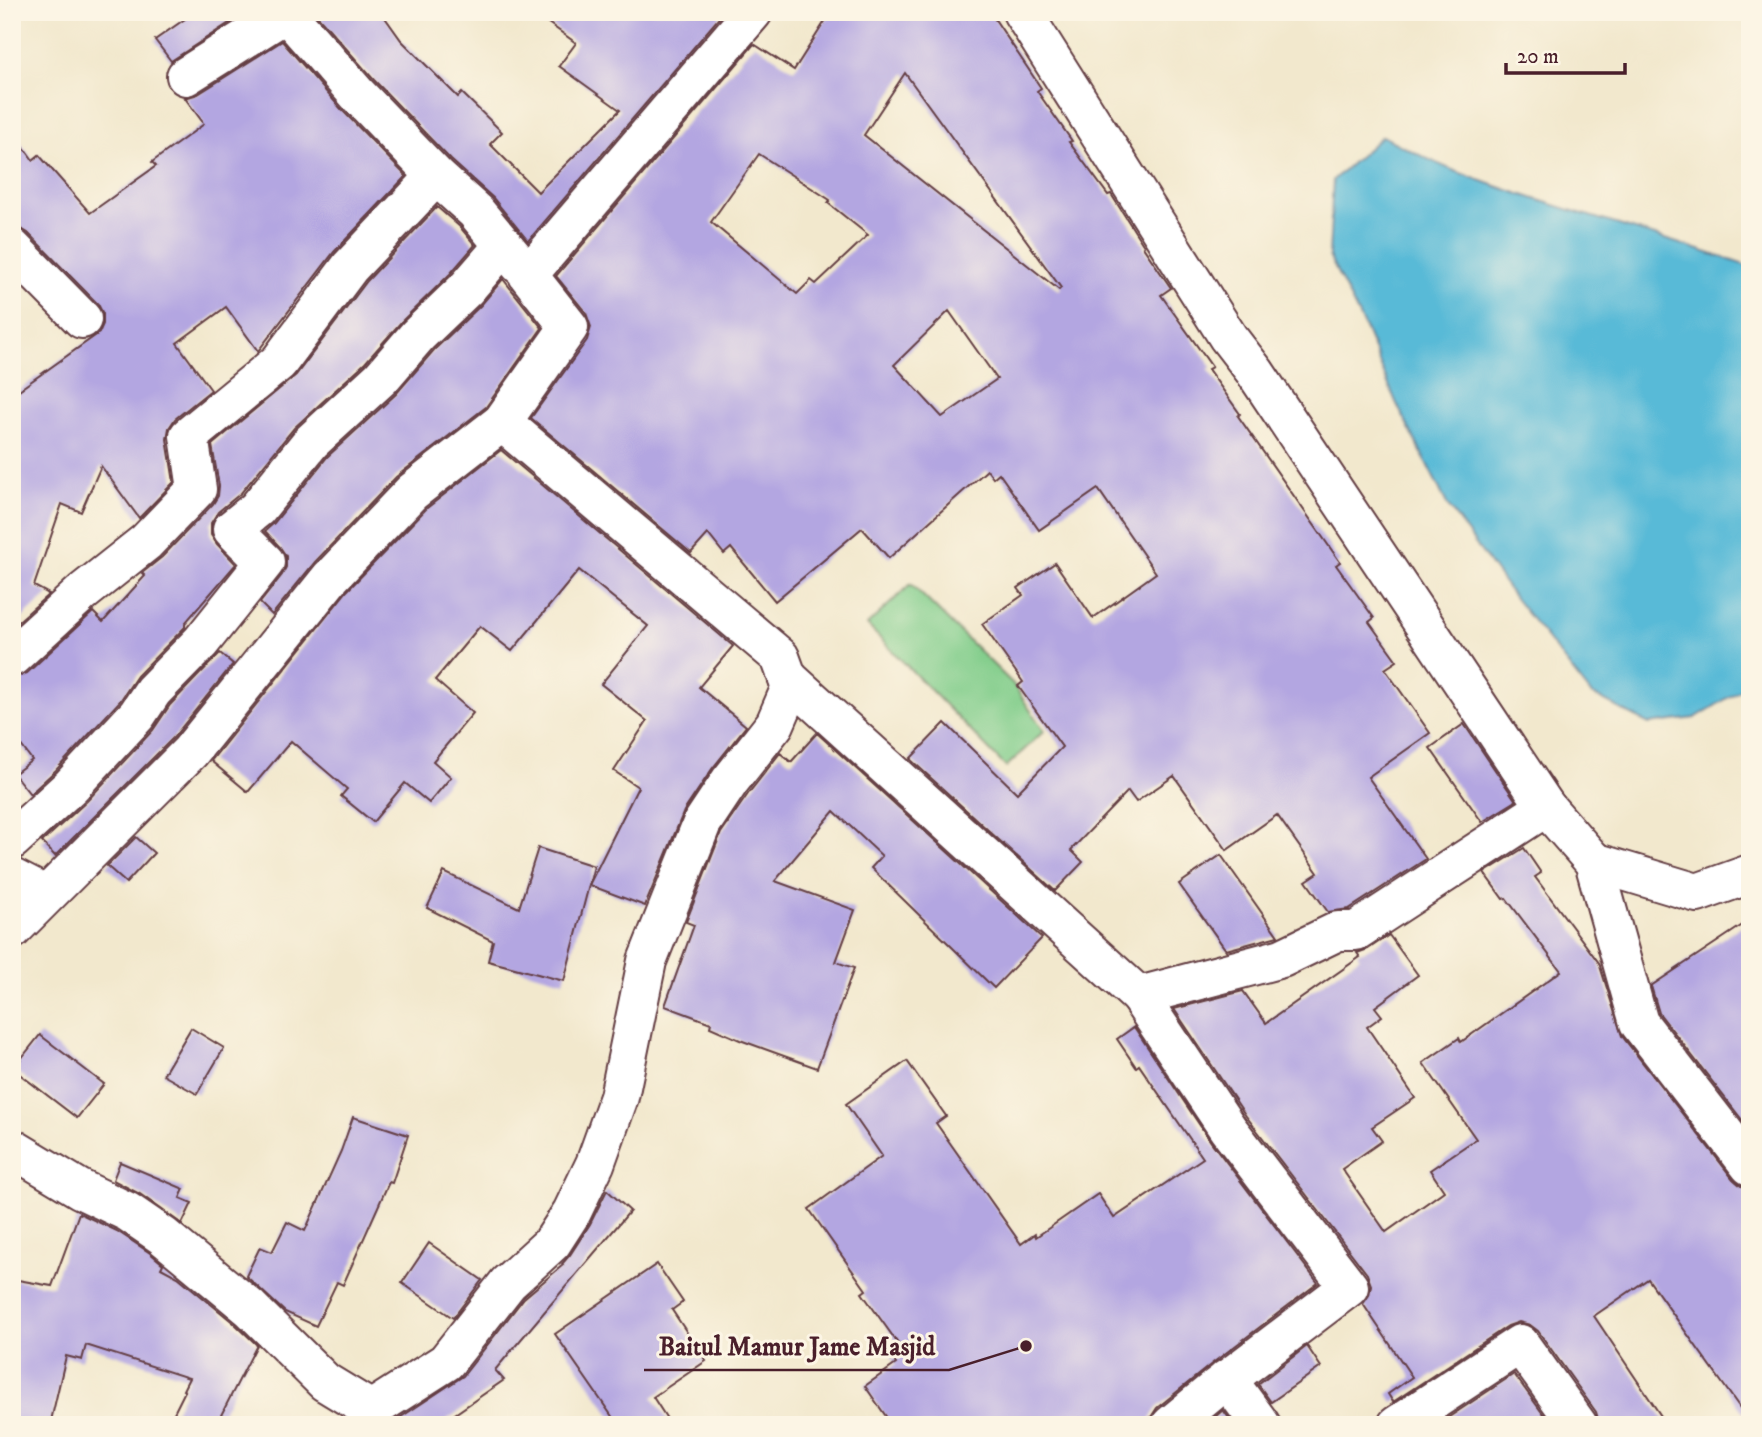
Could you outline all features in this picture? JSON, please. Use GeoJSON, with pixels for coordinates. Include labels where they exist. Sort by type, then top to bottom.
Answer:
{"type":"FeatureCollection","features":[{"type":"Feature","properties":{"kind":"street"},"geometry":{"type":"LineString","coordinates":[[528,275],[753,12]]}},
{"type":"Feature","properties":{"kind":"street"},"geometry":{"type":"LineString","coordinates":[[1022,12],[1228,337],[1262,383],[1546,807],[1594,862],[1639,1023],[1750,1166]]}},
{"type":"Feature","properties":{"kind":"street"},"geometry":{"type":"LineString","coordinates":[[12,930],[29,887],[190,752],[331,577],[412,492],[502,422],[569,327],[475,212],[436,176],[358,95],[286,13],[186,76]]}},
{"type":"Feature","properties":{"kind":"street"},"geometry":{"type":"LineString","coordinates":[[12,657],[83,592],[146,542],[197,489],[189,436],[279,362],[350,267],[436,176]]}},
{"type":"Feature","properties":{"kind":"street"},"geometry":{"type":"LineString","coordinates":[[12,840],[71,786],[137,715],[153,691],[201,642],[265,562],[232,529],[257,509],[312,442],[381,378],[504,245]]}},
{"type":"Feature","properties":{"kind":"street"},"geometry":{"type":"LineString","coordinates":[[12,248],[82,318]]}},
{"type":"Feature","properties":{"kind":"street"},"geometry":{"type":"LineString","coordinates":[[12,1148],[80,1189],[128,1212],[163,1236],[232,1292],[324,1382],[371,1410],[446,1362],[508,1283],[552,1243],[572,1212],[595,1164],[619,1097],[647,961],[702,823],[730,781],[775,724],[791,687],[780,657],[502,422]]}},
{"type":"Feature","properties":{"kind":"street"},"geometry":{"type":"LineString","coordinates":[[788,678],[1139,996],[1228,1129],[1349,1287],[1171,1425]]}},
{"type":"Feature","properties":{"kind":"street"},"geometry":{"type":"LineString","coordinates":[[1139,996],[1282,958],[1338,931],[1356,931],[1546,807]]}},
{"type":"Feature","properties":{"kind":"street"},"geometry":{"type":"LineString","coordinates":[[1594,862],[1697,893],[1750,874]]}},
{"type":"Feature","properties":{"kind":"street"},"geometry":{"type":"LineString","coordinates":[[1397,1425],[1521,1344],[1578,1425]]}},
{"type":"Feature","properties":{"kind":"street"},"geometry":{"type":"LineString","coordinates":[[1227,1379],[1261,1425]]}},
{"type":"Feature","properties":{"kind":"green space"},"geometry":{"type":"Polygon","coordinates":[[[911,584],[1013,684],[1044,731],[1006,767],[867,625],[911,584]]]}},
{"type":"Feature","properties":{"kind":"water"},"geometry":{"type":"Polygon","coordinates":[[[1382,136],[1446,167],[1491,184],[1750,267],[1750,684],[1695,718],[1649,724],[1591,694],[1514,597],[1448,506],[1396,402],[1364,326],[1329,256],[1333,180],[1382,136]]]}},
{"type":"Feature","properties":{"kind":"building"},"geometry":{"type":"Polygon","coordinates":[[[195,12],[246,12],[171,61],[155,40],[195,12]]]}},
{"type":"Feature","properties":{"kind":"building"},"geometry":{"type":"Polygon","coordinates":[[[314,12],[381,12],[401,40],[458,97],[462,93],[502,132],[490,144],[538,192],[620,110],[559,66],[576,43],[533,12],[724,12],[528,241],[493,198],[451,160],[374,80],[314,12]]]}},
{"type":"Feature","properties":{"kind":"building"},"geometry":{"type":"Polygon","coordinates":[[[831,12],[990,12],[1041,88],[1037,91],[1072,141],[1069,142],[1108,195],[1111,194],[1171,288],[1161,295],[1212,367],[1208,369],[1240,414],[1238,416],[1340,562],[1336,565],[1374,618],[1369,622],[1397,661],[1385,669],[1430,733],[1368,777],[1426,859],[1349,909],[1328,912],[1306,881],[1318,873],[1277,815],[1227,850],[1174,776],[1136,802],[1128,791],[1071,850],[1083,862],[1055,891],[910,759],[945,723],[1017,793],[1062,747],[1018,686],[1023,682],[982,624],[1023,595],[1018,588],[1055,563],[1093,618],[1156,573],[1098,489],[1039,530],[999,473],[993,478],[987,470],[889,558],[862,528],[775,601],[731,548],[724,554],[708,534],[691,553],[531,418],[587,340],[591,327],[586,313],[556,276],[754,44],[794,70],[831,12]],[[905,73],[864,135],[1059,290],[1061,288],[905,73]],[[759,154],[711,222],[797,294],[811,280],[816,284],[868,235],[828,203],[830,200],[759,154]],[[949,311],[894,365],[942,417],[997,379],[949,311]]]}},
{"type":"Feature","properties":{"kind":"building"},"geometry":{"type":"Polygon","coordinates":[[[282,41],[342,110],[406,176],[334,252],[258,351],[226,307],[177,343],[211,390],[175,419],[169,428],[167,439],[174,482],[139,518],[101,466],[81,512],[62,504],[34,586],[49,594],[12,627],[12,395],[99,333],[103,314],[98,304],[28,233],[18,227],[12,227],[12,131],[33,160],[39,155],[90,213],[156,166],[152,162],[204,124],[185,98],[198,94],[282,41]]]}},
{"type":"Feature","properties":{"kind":"building"},"geometry":{"type":"Polygon","coordinates":[[[437,207],[460,227],[475,245],[365,363],[294,428],[241,493],[218,512],[211,523],[211,535],[236,564],[185,623],[185,627],[137,676],[120,701],[30,794],[14,774],[32,760],[12,733],[12,678],[27,673],[93,612],[103,622],[145,576],[142,573],[162,557],[213,504],[218,496],[219,486],[212,445],[296,375],[367,281],[437,207]]]}},
{"type":"Feature","properties":{"kind":"building"},"geometry":{"type":"Polygon","coordinates":[[[503,279],[542,328],[486,407],[396,477],[315,562],[272,615],[260,603],[282,575],[286,567],[286,556],[265,531],[327,457],[396,394],[434,350],[481,305],[503,279]]]}},
{"type":"Feature","properties":{"kind":"building"},"geometry":{"type":"Polygon","coordinates":[[[501,450],[733,646],[699,687],[746,726],[712,769],[684,811],[645,906],[589,885],[638,787],[614,771],[647,721],[601,684],[648,626],[579,570],[512,651],[480,626],[435,680],[473,713],[433,761],[451,777],[429,803],[405,783],[373,822],[341,796],[347,789],[291,741],[248,792],[211,761],[347,591],[427,508],[501,450]]]}},
{"type":"Feature","properties":{"kind":"building"},"geometry":{"type":"Polygon","coordinates":[[[220,653],[233,664],[174,737],[55,856],[42,842],[87,801],[153,730],[170,705],[220,653]]]}},
{"type":"Feature","properties":{"kind":"building"},"geometry":{"type":"Polygon","coordinates":[[[1464,724],[1516,801],[1482,822],[1430,748],[1464,724]]]}},
{"type":"Feature","properties":{"kind":"building"},"geometry":{"type":"Polygon","coordinates":[[[817,733],[1042,938],[994,988],[871,868],[882,856],[834,811],[775,881],[855,910],[836,962],[854,968],[817,1068],[740,1040],[710,1027],[711,1023],[665,1006],[694,925],[686,922],[721,833],[780,753],[791,762],[817,733]]]}},
{"type":"Feature","properties":{"kind":"building"},"geometry":{"type":"Polygon","coordinates":[[[136,837],[154,853],[126,883],[107,866],[136,837]]]}},
{"type":"Feature","properties":{"kind":"building"},"geometry":{"type":"Polygon","coordinates":[[[538,848],[594,866],[564,981],[488,961],[493,941],[427,908],[444,872],[519,908],[538,848]]]}},
{"type":"Feature","properties":{"kind":"building"},"geometry":{"type":"Polygon","coordinates":[[[1524,848],[1541,873],[1535,877],[1599,963],[1622,1036],[1733,1179],[1741,1186],[1750,1187],[1750,1422],[1648,1279],[1594,1316],[1667,1425],[1600,1425],[1596,1412],[1538,1331],[1519,1322],[1508,1326],[1393,1402],[1388,1394],[1412,1377],[1363,1304],[1371,1285],[1367,1274],[1246,1116],[1174,1009],[1243,991],[1266,1023],[1360,957],[1357,953],[1389,935],[1418,975],[1375,1007],[1382,1016],[1367,1027],[1415,1098],[1372,1127],[1382,1141],[1342,1169],[1386,1232],[1444,1191],[1430,1170],[1476,1139],[1423,1063],[1459,1038],[1461,1042],[1561,971],[1484,873],[1524,848]]]}},
{"type":"Feature","properties":{"kind":"building"},"geometry":{"type":"Polygon","coordinates":[[[1221,855],[1278,936],[1226,950],[1179,884],[1221,855]]]}},
{"type":"Feature","properties":{"kind":"building"},"geometry":{"type":"Polygon","coordinates":[[[1750,920],[1750,1130],[1659,1013],[1651,986],[1750,920]]]}},
{"type":"Feature","properties":{"kind":"building"},"geometry":{"type":"Polygon","coordinates":[[[1134,1027],[1211,1142],[1318,1283],[1157,1408],[1151,1417],[1150,1425],[892,1425],[865,1386],[896,1364],[888,1352],[899,1345],[862,1293],[866,1290],[809,1209],[882,1156],[846,1104],[907,1061],[946,1116],[936,1123],[1021,1244],[1035,1234],[1036,1237],[1098,1194],[1114,1218],[1203,1158],[1139,1065],[1136,1067],[1117,1039],[1134,1027]]]}},
{"type":"Feature","properties":{"kind":"building"},"geometry":{"type":"Polygon","coordinates":[[[191,1028],[224,1048],[197,1094],[163,1075],[191,1028]]]}},
{"type":"Feature","properties":{"kind":"building"},"geometry":{"type":"Polygon","coordinates":[[[40,1035],[104,1084],[77,1118],[13,1069],[40,1035]]]}},
{"type":"Feature","properties":{"kind":"building"},"geometry":{"type":"Polygon","coordinates":[[[353,1117],[408,1135],[392,1183],[389,1182],[343,1285],[337,1282],[316,1326],[285,1312],[246,1276],[260,1247],[272,1252],[287,1222],[305,1231],[341,1151],[353,1117]]]}},
{"type":"Feature","properties":{"kind":"building"},"geometry":{"type":"Polygon","coordinates":[[[120,1162],[184,1189],[180,1198],[192,1203],[182,1224],[140,1194],[113,1180],[120,1162]]]}},
{"type":"Feature","properties":{"kind":"building"},"geometry":{"type":"Polygon","coordinates":[[[607,1190],[630,1211],[495,1370],[504,1380],[439,1425],[389,1425],[463,1376],[524,1298],[563,1265],[590,1224],[607,1190]]]}},
{"type":"Feature","properties":{"kind":"building"},"geometry":{"type":"Polygon","coordinates":[[[79,1213],[117,1231],[150,1253],[163,1264],[161,1268],[178,1277],[257,1345],[216,1425],[168,1425],[189,1378],[86,1345],[82,1360],[66,1356],[50,1425],[12,1425],[12,1279],[52,1286],[79,1213]]]}},
{"type":"Feature","properties":{"kind":"building"},"geometry":{"type":"Polygon","coordinates":[[[429,1243],[482,1280],[453,1318],[402,1283],[429,1243]]]}},
{"type":"Feature","properties":{"kind":"building"},"geometry":{"type":"Polygon","coordinates":[[[657,1264],[683,1302],[672,1310],[706,1361],[653,1397],[671,1425],[618,1425],[555,1334],[657,1264]]]}},
{"type":"Feature","properties":{"kind":"building"},"geometry":{"type":"Polygon","coordinates":[[[1307,1346],[1321,1367],[1271,1402],[1258,1384],[1307,1346]]]}},
{"type":"Feature","properties":{"kind":"building"},"geometry":{"type":"Polygon","coordinates":[[[1514,1374],[1546,1418],[1535,1425],[1437,1425],[1514,1374]]]}},
{"type":"Feature","properties":{"kind":"building"},"geometry":{"type":"Polygon","coordinates":[[[1223,1410],[1234,1425],[1206,1425],[1223,1410]]]}},
{"type":"Feature","properties":{"kind":"place","name":"Baitul Mamur Jame Masjid"},"geometry":{"type":"Point","coordinates":[1026,1346]}}]}
